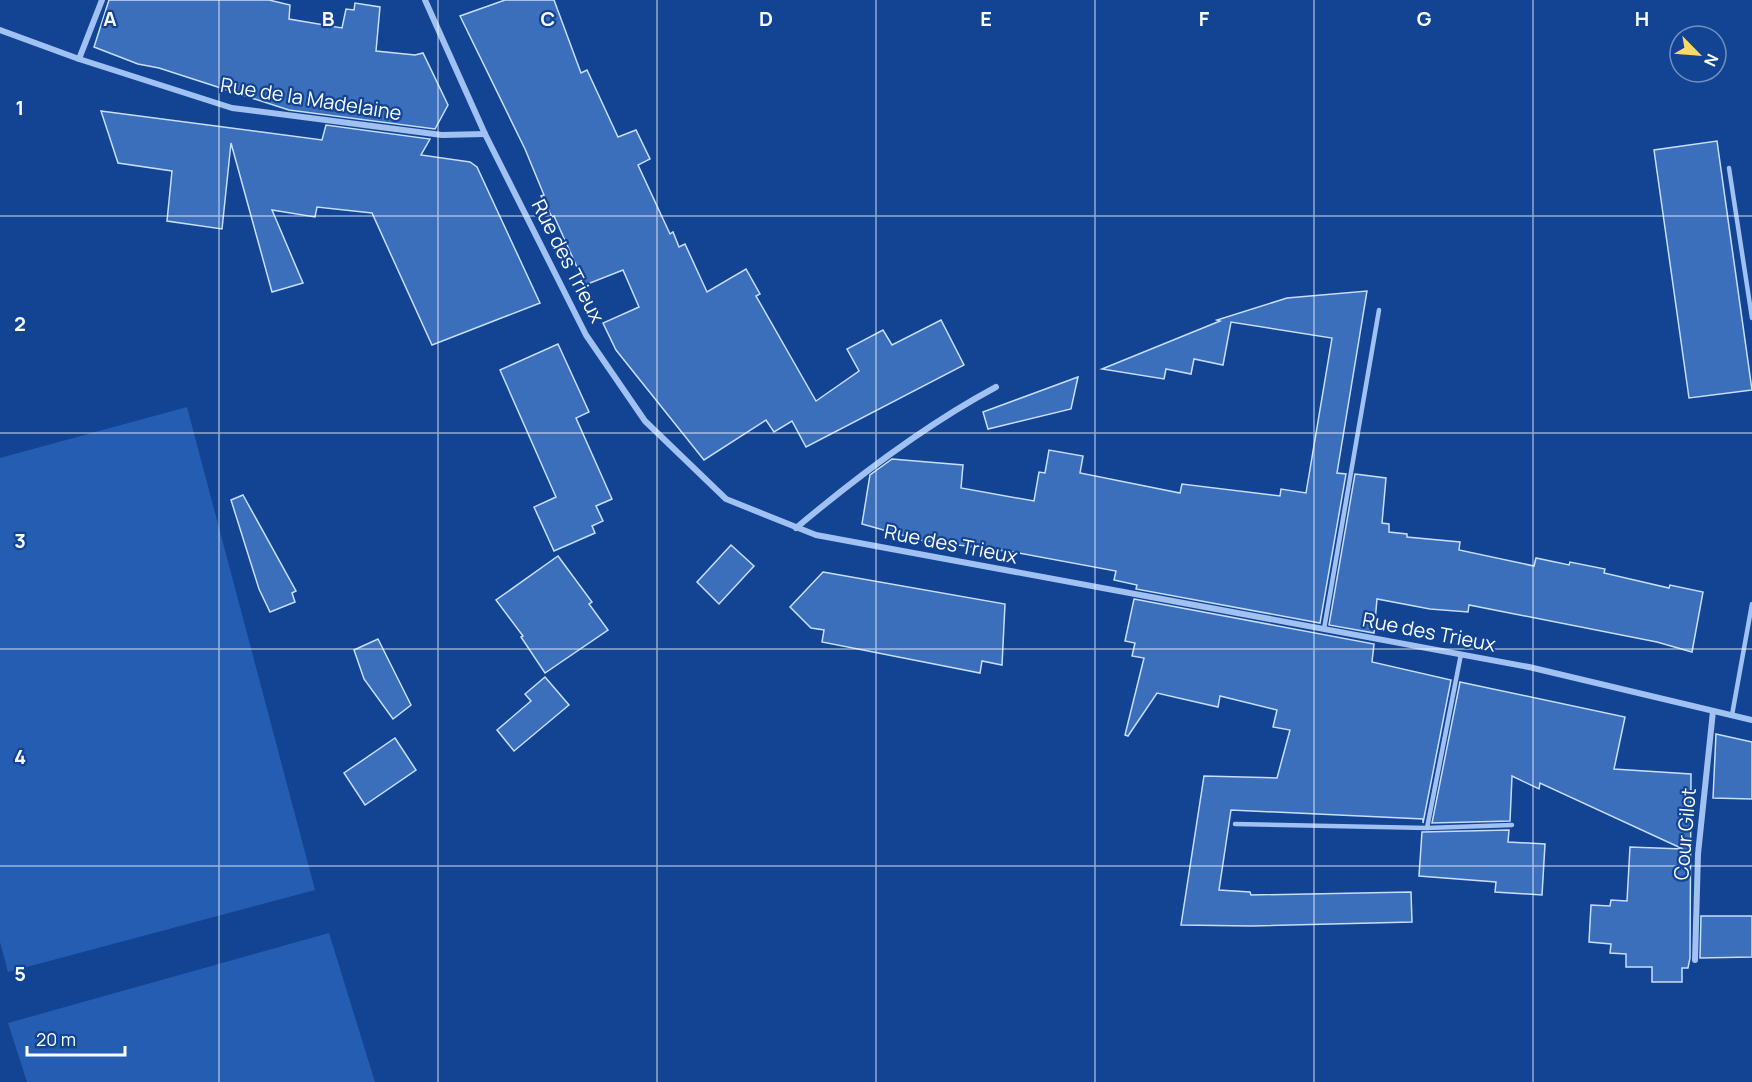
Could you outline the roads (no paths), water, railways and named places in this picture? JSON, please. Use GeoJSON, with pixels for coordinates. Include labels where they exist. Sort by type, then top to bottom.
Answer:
{"type":"FeatureCollection","features":[{"type":"Feature","properties":{"kind":"street"},"geometry":{"type":"LineString","coordinates":[[79,59],[102,0]]}},
{"type":"Feature","properties":{"kind":"street","name":"Rue des Trieux"},"geometry":{"type":"LineString","coordinates":[[425,0],[485,134],[586,335],[645,421],[726,500],[816,536],[1461,654],[1752,720]]}},
{"type":"Feature","properties":{"kind":"street","name":"Rue de la Madelaine"},"geometry":{"type":"LineString","coordinates":[[0,30],[79,59],[232,108],[442,135],[485,134]]}},
{"type":"Feature","properties":{"kind":"street"},"geometry":{"type":"LineString","coordinates":[[796,528],[848,484],[968,402],[996,387]]}},
{"type":"Feature","properties":{"kind":"street","name":"Cour Gilot"},"geometry":{"type":"LineString","coordinates":[[1695,960],[1698,854],[1713,711]]}},
{"type":"Feature","properties":{"kind":"lane"},"geometry":{"type":"LineString","coordinates":[[1729,168],[1752,318]]}},
{"type":"Feature","properties":{"kind":"lane"},"geometry":{"type":"LineString","coordinates":[[1324,629],[1379,310]]}},
{"type":"Feature","properties":{"kind":"lane"},"geometry":{"type":"LineString","coordinates":[[1732,715],[1752,604]]}},
{"type":"Feature","properties":{"kind":"lane"},"geometry":{"type":"LineString","coordinates":[[1427,828],[1461,654]]}},
{"type":"Feature","properties":{"kind":"lane"},"geometry":{"type":"LineString","coordinates":[[1235,824],[1427,828],[1512,825]]}}]}
